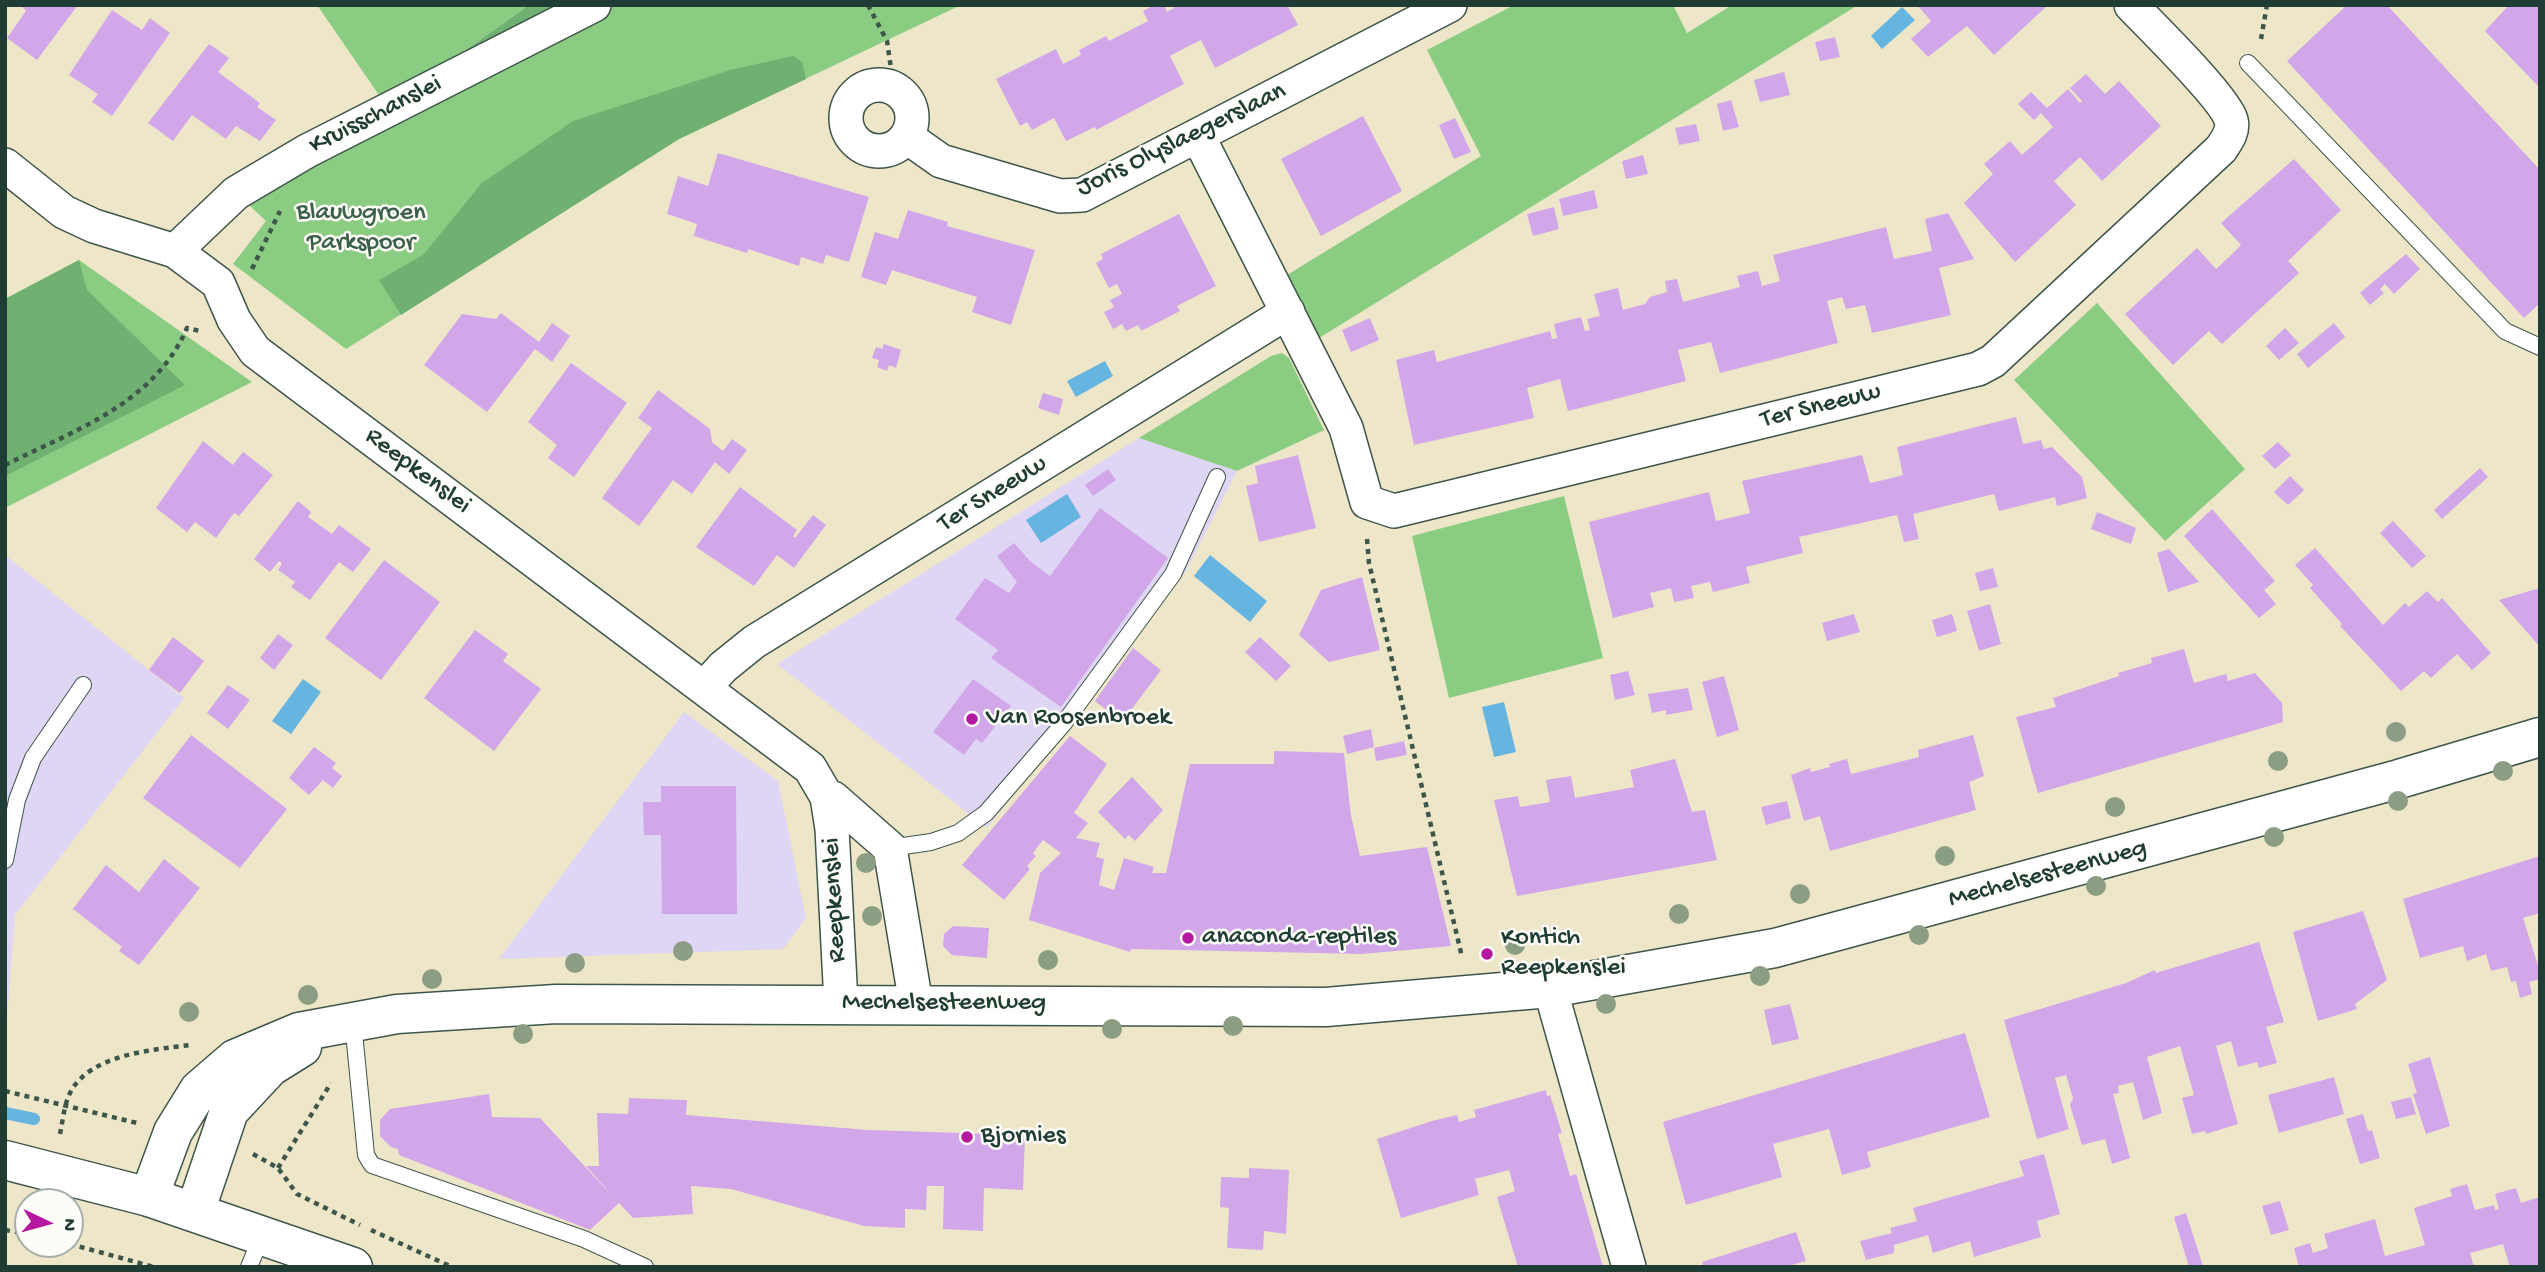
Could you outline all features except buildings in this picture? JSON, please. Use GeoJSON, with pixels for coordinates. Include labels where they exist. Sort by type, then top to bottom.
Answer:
{"type":"FeatureCollection","features":[{"type":"Feature","properties":{"kind":"street","name":"Kruisschanslei"},"geometry":{"type":"LineString","coordinates":[[175,251],[236,193],[307,150],[594,5]]}},
{"type":"Feature","properties":{"kind":"street","name":"Joris Olyslaegerslaan"},"geometry":{"type":"LineString","coordinates":[[906,137],[941,161],[1067,197],[1082,195],[1450,5]]}},
{"type":"Feature","properties":{"kind":"street","name":"Ter Sneeuw"},"geometry":{"type":"LineString","coordinates":[[1363,493],[1367,502],[1376,507],[1404,510],[1978,369],[1993,361],[2221,149],[2231,131],[2231,120],[2216,97],[2131,5]]}},
{"type":"Feature","properties":{"kind":"street"},"geometry":{"type":"LineString","coordinates":[[872,86],[894,89],[908,104],[912,115],[906,137],[899,145],[877,151],[856,142],[847,128],[849,105],[861,90],[872,86]]}},
{"type":"Feature","properties":{"kind":"street"},"geometry":{"type":"LineString","coordinates":[[1198,136],[1346,428],[1363,493]]}},
{"type":"Feature","properties":{"kind":"street","name":"Reepkenslei"},"geometry":{"type":"LineString","coordinates":[[5,165],[64,212],[94,226],[175,251],[218,283],[234,320],[255,351],[810,768],[827,797],[832,829],[841,1003]]}},
{"type":"Feature","properties":{"kind":"street","name":"Ter Sneeuw"},"geometry":{"type":"LineString","coordinates":[[705,687],[723,667],[754,642],[1288,312]]}},
{"type":"Feature","properties":{"kind":"street","name":"Mechelsesteenweg"},"geometry":{"type":"LineString","coordinates":[[149,1197],[173,1132],[199,1090],[235,1059],[299,1032],[397,1014],[556,1004],[841,1003],[1326,1007],[1550,988],[1774,948],[2386,783],[2540,737]]}},
{"type":"Feature","properties":{"kind":"street","name":"Reepkenslei"},"geometry":{"type":"LineString","coordinates":[[827,797],[833,798],[890,848]]}},
{"type":"Feature","properties":{"kind":"street"},"geometry":{"type":"LineString","coordinates":[[890,848],[916,1004]]}},
{"type":"Feature","properties":{"kind":"street"},"geometry":{"type":"LineString","coordinates":[[1550,988],[1629,1267]]}},
{"type":"Feature","properties":{"kind":"street","name":"Mechelsesteenweg"},"geometry":{"type":"LineString","coordinates":[[195,1212],[229,1111],[270,1068],[346,1023]]}},
{"type":"Feature","properties":{"kind":"street"},"geometry":{"type":"LineString","coordinates":[[5,1160],[149,1197],[195,1212],[256,1251],[353,1267]]}},
{"type":"Feature","properties":{"kind":"lane"},"geometry":{"type":"LineString","coordinates":[[2248,63],[2505,331],[2540,347]]}},
{"type":"Feature","properties":{"kind":"lane"},"geometry":{"type":"LineString","coordinates":[[890,848],[931,842],[958,833],[986,813],[1064,723],[1173,573],[1217,477]]}},
{"type":"Feature","properties":{"kind":"lane"},"geometry":{"type":"LineString","coordinates":[[5,860],[16,800],[33,758],[83,685]]}},
{"type":"Feature","properties":{"kind":"lane"},"geometry":{"type":"LineString","coordinates":[[346,1023],[366,1154],[372,1165],[584,1239],[645,1267]]}},
{"type":"Feature","properties":{"kind":"path"},"geometry":{"type":"LineString","coordinates":[[868,5],[887,41],[894,89]]}},
{"type":"Feature","properties":{"kind":"path"},"geometry":{"type":"LineString","coordinates":[[5,465],[115,410],[138,393],[176,355],[187,328],[230,338],[260,248],[281,208]]}},
{"type":"Feature","properties":{"kind":"path"},"geometry":{"type":"LineString","coordinates":[[1363,493],[1369,563],[1471,995]]}},
{"type":"Feature","properties":{"kind":"path"},"geometry":{"type":"LineString","coordinates":[[278,1168],[342,1066],[346,1023]]}},
{"type":"Feature","properties":{"kind":"path"},"geometry":{"type":"LineString","coordinates":[[53,1171],[66,1105],[72,1090],[97,1066],[154,1050],[192,1044]]}},
{"type":"Feature","properties":{"kind":"path"},"geometry":{"type":"LineString","coordinates":[[5,1091],[173,1132]]}},
{"type":"Feature","properties":{"kind":"path"},"geometry":{"type":"LineString","coordinates":[[84,1248],[154,1267]]}},
{"type":"Feature","properties":{"kind":"shaded area"},"geometry":{"type":"Polygon","coordinates":[[[1139,438],[1237,471],[1186,571],[987,828],[777,664],[1139,438]]]}},
{"type":"Feature","properties":{"kind":"shaded area"},"geometry":{"type":"Polygon","coordinates":[[[5,555],[184,698],[15,915],[5,1044],[5,555]]]}},
{"type":"Feature","properties":{"kind":"shaded area"},"geometry":{"type":"Polygon","coordinates":[[[684,712],[778,781],[806,918],[783,949],[499,959],[684,712]]]}},
{"type":"Feature","properties":{"kind":"green space"},"geometry":{"type":"Polygon","coordinates":[[[317,5],[529,5],[449,62],[381,98],[317,5]]]}},
{"type":"Feature","properties":{"kind":"green space"},"geometry":{"type":"Polygon","coordinates":[[[529,5],[561,5],[449,62],[529,5]]]}},
{"type":"Feature","properties":{"kind":"green space","name":"Blauwgroen Parkspoor"},"geometry":{"type":"Polygon","coordinates":[[[594,5],[961,5],[679,139],[346,349],[233,264],[266,221],[236,193],[594,5]]]}},
{"type":"Feature","properties":{"kind":"green space"},"geometry":{"type":"Polygon","coordinates":[[[1514,5],[1673,5],[1687,33],[1732,5],[1858,5],[1319,338],[1287,275],[1481,156],[1427,50],[1514,5]]]}},
{"type":"Feature","properties":{"kind":"green space"},"geometry":{"type":"Polygon","coordinates":[[[793,56],[802,62],[806,79],[679,139],[401,315],[379,280],[423,255],[482,183],[573,121],[730,70],[793,56]]]}},
{"type":"Feature","properties":{"kind":"green space"},"geometry":{"type":"Polygon","coordinates":[[[79,260],[252,382],[5,508],[5,299],[79,260]]]}},
{"type":"Feature","properties":{"kind":"green space"},"geometry":{"type":"Polygon","coordinates":[[[79,260],[87,290],[185,385],[5,476],[5,299],[79,260]]]}},
{"type":"Feature","properties":{"kind":"green space"},"geometry":{"type":"Polygon","coordinates":[[[2097,303],[2245,469],[2165,541],[2014,380],[2097,303]]]}},
{"type":"Feature","properties":{"kind":"green space"},"geometry":{"type":"Polygon","coordinates":[[[1282,353],[1289,358],[1324,430],[1237,471],[1139,438],[1271,356],[1282,353]]]}},
{"type":"Feature","properties":{"kind":"green space"},"geometry":{"type":"Polygon","coordinates":[[[1564,496],[1603,658],[1449,698],[1412,536],[1564,496]]]}},
{"type":"Feature","properties":{"kind":"water"},"geometry":{"type":"Polygon","coordinates":[[[1902,7],[1915,20],[1882,49],[1871,36],[1902,7]]]}},
{"type":"Feature","properties":{"kind":"water"},"geometry":{"type":"Polygon","coordinates":[[[1105,361],[1113,376],[1076,397],[1067,381],[1105,361]]]}},
{"type":"Feature","properties":{"kind":"water"},"geometry":{"type":"Polygon","coordinates":[[[1067,494],[1081,517],[1041,543],[1026,520],[1067,494]]]}},
{"type":"Feature","properties":{"kind":"water"},"geometry":{"type":"Polygon","coordinates":[[[1210,555],[1267,601],[1250,622],[1194,576],[1210,555]]]}},
{"type":"Feature","properties":{"kind":"water"},"geometry":{"type":"Polygon","coordinates":[[[303,679],[321,692],[291,734],[272,721],[303,679]]]}},
{"type":"Feature","properties":{"kind":"water"},"geometry":{"type":"Polygon","coordinates":[[[1504,702],[1516,752],[1494,757],[1482,707],[1504,702]]]}},
{"type":"Feature","properties":{"kind":"waterway"},"geometry":{"type":"LineString","coordinates":[[5,1113],[34,1119]]}},
{"type":"Feature","properties":{"kind":"place","name":"Van Roosenbroek"},"geometry":{"type":"Point","coordinates":[972,719]}},
{"type":"Feature","properties":{"kind":"place","name":"anaconda-reptiles"},"geometry":{"type":"Point","coordinates":[1188,938]}},
{"type":"Feature","properties":{"kind":"place","name":"Kontich Reepkenslei"},"geometry":{"type":"Point","coordinates":[1487,954]}},
{"type":"Feature","properties":{"kind":"place","name":"Bjornies"},"geometry":{"type":"Point","coordinates":[967,1137]}}]}
